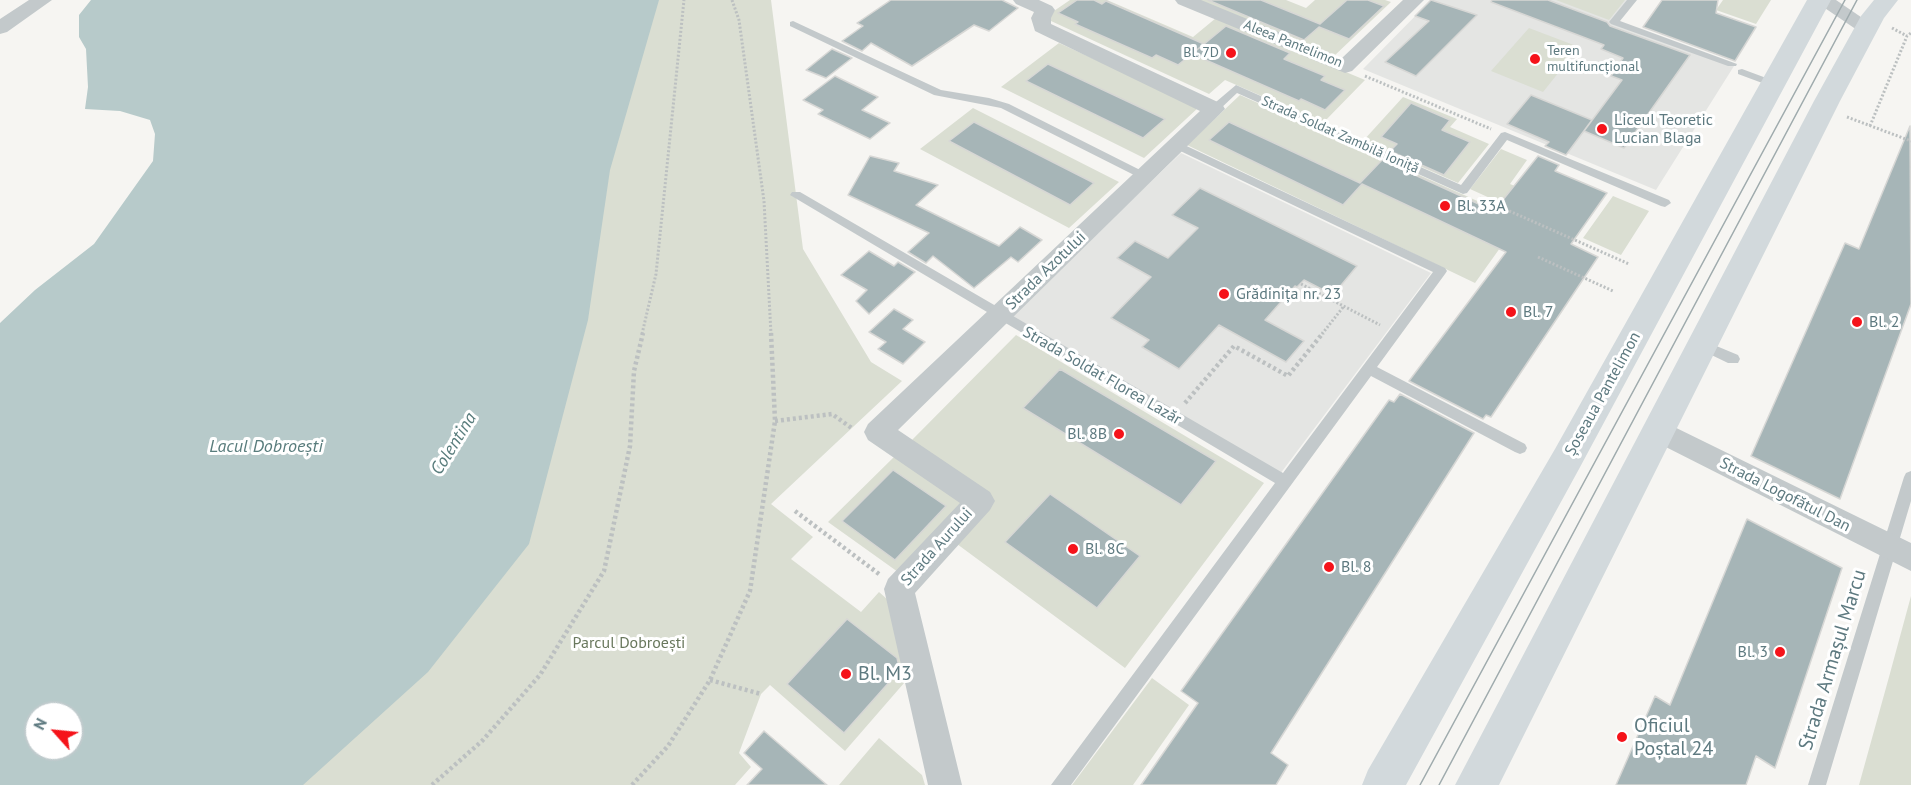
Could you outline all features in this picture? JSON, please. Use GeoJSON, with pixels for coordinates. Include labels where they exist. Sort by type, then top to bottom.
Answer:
{"type":"FeatureCollection","features":[{"type":"Feature","properties":{"kind":"main road","name":"Șoseaua Pantelimon"},"geometry":{"type":"LineString","coordinates":[[1383,785],[1567,459],[1757,78],[1821,0]]}},
{"type":"Feature","properties":{"kind":"main road"},"geometry":{"type":"LineString","coordinates":[[1476,785],[1867,28],[1886,0]]}},
{"type":"Feature","properties":{"kind":"street"},"geometry":{"type":"LineString","coordinates":[[0,28],[42,0]]}},
{"type":"Feature","properties":{"kind":"street"},"geometry":{"type":"LineString","coordinates":[[1023,0],[1045,10],[1041,18],[1042,27],[1214,109]]}},
{"type":"Feature","properties":{"kind":"street","name":"Aleea Pantelimon"},"geometry":{"type":"LineString","coordinates":[[1185,0],[1345,67],[1414,0]]}},
{"type":"Feature","properties":{"kind":"street","name":"Șoseaua Pantelimon"},"geometry":{"type":"LineString","coordinates":[[1821,0],[1867,28]]}},
{"type":"Feature","properties":{"kind":"street","name":"Strada Azotului"},"geometry":{"type":"LineString","coordinates":[[869,433],[999,316],[1214,109]]}},
{"type":"Feature","properties":{"kind":"street","name":"Strada Logofătul Dan"},"geometry":{"type":"LineString","coordinates":[[1658,430],[1900,553]]}},
{"type":"Feature","properties":{"kind":"street","name":"Strada Aurului"},"geometry":{"type":"LineString","coordinates":[[869,433],[980,501],[899,589],[945,785]]}},
{"type":"Feature","properties":{"kind":"lane"},"geometry":{"type":"LineString","coordinates":[[1632,0],[1614,22],[1732,64]]}},
{"type":"Feature","properties":{"kind":"lane"},"geometry":{"type":"LineString","coordinates":[[793,24],[938,93],[989,101],[1005,106],[1144,176]]}},
{"type":"Feature","properties":{"kind":"lane","name":"Strada Soldat Zambilă Ioniță"},"geometry":{"type":"LineString","coordinates":[[1214,109],[1236,88],[1463,190]]}},
{"type":"Feature","properties":{"kind":"lane"},"geometry":{"type":"LineString","coordinates":[[1463,190],[1505,135],[1665,203]]}},
{"type":"Feature","properties":{"kind":"lane"},"geometry":{"type":"LineString","coordinates":[[1060,785],[1441,271],[1176,145]]}},
{"type":"Feature","properties":{"kind":"lane","name":"Strada Soldat Florea Lazăr"},"geometry":{"type":"LineString","coordinates":[[796,195],[1285,482]]}},
{"type":"Feature","properties":{"kind":"lane"},"geometry":{"type":"LineString","coordinates":[[1702,345],[1733,359]]}},
{"type":"Feature","properties":{"kind":"lane"},"geometry":{"type":"LineString","coordinates":[[1369,369],[1520,448]]}},
{"type":"Feature","properties":{"kind":"lane","name":"Strada Armașul Marcu"},"geometry":{"type":"LineString","coordinates":[[1817,785],[1900,553],[1911,477]]}},
{"type":"Feature","properties":{"kind":"path"},"geometry":{"type":"LineString","coordinates":[[432,785],[482,741],[540,675],[604,571],[630,446],[634,371],[656,274],[684,0]]}},
{"type":"Feature","properties":{"kind":"path"},"geometry":{"type":"LineString","coordinates":[[632,785],[668,746],[710,680],[750,591],[775,421],[764,201],[739,20],[732,0]]}},
{"type":"Feature","properties":{"kind":"path"},"geometry":{"type":"LineString","coordinates":[[1869,126],[1907,36],[1911,33]]}},
{"type":"Feature","properties":{"kind":"path"},"geometry":{"type":"LineString","coordinates":[[1345,67],[1505,135]]}},
{"type":"Feature","properties":{"kind":"path"},"geometry":{"type":"LineString","coordinates":[[1847,117],[1911,141]]}},
{"type":"Feature","properties":{"kind":"path"},"geometry":{"type":"LineString","coordinates":[[1463,190],[1629,264]]}},
{"type":"Feature","properties":{"kind":"path"},"geometry":{"type":"LineString","coordinates":[[1538,257],[1613,291]]}},
{"type":"Feature","properties":{"kind":"path"},"geometry":{"type":"LineString","coordinates":[[1301,284],[1396,333]]}},
{"type":"Feature","properties":{"kind":"path"},"geometry":{"type":"LineString","coordinates":[[1174,417],[1234,346],[1288,376],[1344,306]]}},
{"type":"Feature","properties":{"kind":"path"},"geometry":{"type":"LineString","coordinates":[[775,421],[832,414],[869,433]]}},
{"type":"Feature","properties":{"kind":"path"},"geometry":{"type":"LineString","coordinates":[[795,511],[899,589]]}},
{"type":"Feature","properties":{"kind":"path"},"geometry":{"type":"LineString","coordinates":[[710,680],[761,694]]}},
{"type":"Feature","properties":{"kind":"shaded area","name":"Liceul Teoretic Lucian Blaga"},"geometry":{"type":"Polygon","coordinates":[[[1431,0],[1628,0],[1611,21],[1734,66],[1656,190],[1363,69],[1431,0]]]}},
{"type":"Feature","properties":{"kind":"shaded area","name":"Grădinița nr. 23"},"geometry":{"type":"Polygon","coordinates":[[[1181,153],[1431,273],[1280,474],[1011,315],[1181,153]]]}},
{"type":"Feature","properties":{"kind":"green space","name":"Parcul Dobroești"},"geometry":{"type":"Polygon","coordinates":[[[609,0],[771,0],[803,249],[871,362],[902,381],[771,504],[813,537],[791,559],[861,612],[879,592],[896,607],[911,675],[845,751],[770,685],[761,694],[739,753],[751,767],[735,785],[0,785],[0,779],[94,758],[609,0]]]}},
{"type":"Feature","properties":{"kind":"green space"},"geometry":{"type":"Polygon","coordinates":[[[1070,0],[1107,0],[1193,37],[1216,18],[1365,80],[1323,123],[1225,80],[1209,94],[1051,21],[1051,13],[1070,0]]]}},
{"type":"Feature","properties":{"kind":"green space"},"geometry":{"type":"Polygon","coordinates":[[[1198,0],[1286,0],[1306,8],[1315,0],[1385,0],[1391,2],[1333,57],[1198,0]]]}},
{"type":"Feature","properties":{"kind":"green space"},"geometry":{"type":"Polygon","coordinates":[[[1556,0],[1625,0],[1609,20],[1556,0]]]}},
{"type":"Feature","properties":{"kind":"green space"},"geometry":{"type":"Polygon","coordinates":[[[1723,0],[1771,0],[1756,24],[1716,10],[1723,0]]]}},
{"type":"Feature","properties":{"kind":"green space","name":"Teren multifuncțional"},"geometry":{"type":"Polygon","coordinates":[[[1529,28],[1579,47],[1543,92],[1491,71],[1529,28]]]}},
{"type":"Feature","properties":{"kind":"green space"},"geometry":{"type":"Polygon","coordinates":[[[1059,43],[1199,107],[1144,158],[1001,87],[1059,43]]]}},
{"type":"Feature","properties":{"kind":"green space"},"geometry":{"type":"Polygon","coordinates":[[[1240,95],[1520,220],[1475,283],[1187,145],[1240,95]]]}},
{"type":"Feature","properties":{"kind":"green space"},"geometry":{"type":"Polygon","coordinates":[[[1403,97],[1457,119],[1450,127],[1489,144],[1458,183],[1363,141],[1403,97]]]}},
{"type":"Feature","properties":{"kind":"green space"},"geometry":{"type":"Polygon","coordinates":[[[973,108],[1119,182],[1069,228],[920,149],[973,108]]]}},
{"type":"Feature","properties":{"kind":"green space"},"geometry":{"type":"Polygon","coordinates":[[[1501,149],[1527,160],[1510,184],[1547,200],[1534,218],[1470,189],[1501,149]]]}},
{"type":"Feature","properties":{"kind":"green space"},"geometry":{"type":"Polygon","coordinates":[[[1613,196],[1649,211],[1621,255],[1583,238],[1613,196]]]}},
{"type":"Feature","properties":{"kind":"green space"},"geometry":{"type":"Polygon","coordinates":[[[1016,335],[1264,483],[1125,668],[957,544],[994,500],[910,442],[1016,335]]]}},
{"type":"Feature","properties":{"kind":"green space"},"geometry":{"type":"Polygon","coordinates":[[[896,455],[964,501],[898,572],[828,522],[896,455]]]}},
{"type":"Feature","properties":{"kind":"green space"},"geometry":{"type":"Polygon","coordinates":[[[1911,596],[1911,785],[1859,785],[1889,677],[1911,596]]]}},
{"type":"Feature","properties":{"kind":"green space"},"geometry":{"type":"Polygon","coordinates":[[[1152,678],[1189,705],[1133,785],[1072,785],[1152,678]]]}},
{"type":"Feature","properties":{"kind":"green space"},"geometry":{"type":"Polygon","coordinates":[[[879,738],[922,775],[925,785],[839,785],[879,738]]]}},
{"type":"Feature","properties":{"kind":"water","name":"Lacul Dobroești"},"geometry":{"type":"Polygon","coordinates":[[[91,0],[659,0],[610,170],[588,320],[529,544],[428,672],[303,785],[0,785],[0,323],[35,290],[94,244],[153,161],[155,134],[150,120],[120,111],[85,109],[88,87],[86,49],[79,37],[79,15],[91,0]]]}},
{"type":"Feature","properties":{"kind":"building"},"geometry":{"type":"Polygon","coordinates":[[[891,0],[1002,0],[1018,8],[989,31],[974,25],[912,66],[871,43],[862,51],[842,41],[863,26],[857,23],[891,0]]]}},
{"type":"Feature","properties":{"kind":"building"},"geometry":{"type":"Polygon","coordinates":[[[1077,0],[1094,0],[1102,4],[1106,1],[1204,44],[1178,65],[1156,55],[1152,58],[1075,24],[1078,22],[1058,13],[1077,0]]]}},
{"type":"Feature","properties":{"kind":"building"},"geometry":{"type":"Polygon","coordinates":[[[1208,0],[1261,0],[1320,24],[1347,0],[1368,0],[1384,6],[1349,39],[1319,27],[1304,40],[1208,0]]]}},
{"type":"Feature","properties":{"kind":"building"},"geometry":{"type":"Polygon","coordinates":[[[1431,0],[1477,15],[1416,76],[1385,62],[1429,21],[1415,16],[1431,0]]]}},
{"type":"Feature","properties":{"kind":"building"},"geometry":{"type":"Polygon","coordinates":[[[1492,0],[1548,0],[1607,22],[1610,26],[1690,55],[1624,148],[1584,131],[1622,80],[1611,76],[1623,58],[1601,49],[1604,45],[1491,2],[1492,0]]]}},
{"type":"Feature","properties":{"kind":"building"},"geometry":{"type":"Polygon","coordinates":[[[1662,0],[1718,0],[1716,13],[1756,27],[1735,61],[1643,27],[1662,0]]]}},
{"type":"Feature","properties":{"kind":"building"},"geometry":{"type":"Polygon","coordinates":[[[1226,26],[1290,53],[1284,59],[1325,76],[1321,80],[1345,90],[1325,110],[1192,54],[1226,26]]]}},
{"type":"Feature","properties":{"kind":"building"},"geometry":{"type":"Polygon","coordinates":[[[832,49],[852,58],[826,78],[806,70],[832,49]]]}},
{"type":"Feature","properties":{"kind":"building"},"geometry":{"type":"Polygon","coordinates":[[[1048,64],[1165,119],[1143,138],[1026,81],[1048,64]]]}},
{"type":"Feature","properties":{"kind":"building"},"geometry":{"type":"Polygon","coordinates":[[[835,76],[878,97],[862,110],[890,123],[870,139],[818,114],[823,110],[803,100],[835,76]]]}},
{"type":"Feature","properties":{"kind":"building"},"geometry":{"type":"Polygon","coordinates":[[[1531,95],[1592,120],[1566,155],[1545,146],[1549,142],[1507,124],[1531,95]]]}},
{"type":"Feature","properties":{"kind":"building"},"geometry":{"type":"Polygon","coordinates":[[[1411,103],[1450,120],[1442,130],[1470,142],[1444,175],[1390,151],[1397,144],[1381,137],[1411,103]]]}},
{"type":"Feature","properties":{"kind":"building"},"geometry":{"type":"Polygon","coordinates":[[[974,122],[1094,183],[1070,205],[949,141],[974,122]]]}},
{"type":"Feature","properties":{"kind":"building"},"geometry":{"type":"Polygon","coordinates":[[[1229,122],[1360,183],[1382,160],[1494,211],[1538,156],[1559,165],[1555,171],[1607,193],[1571,244],[1598,257],[1491,417],[1486,415],[1483,419],[1409,381],[1506,252],[1362,184],[1343,205],[1209,140],[1229,122]]]}},
{"type":"Feature","properties":{"kind":"building","name":"Bl. 2"},"geometry":{"type":"Polygon","coordinates":[[[1910,126],[1911,304],[1840,499],[1751,456],[1845,243],[1859,249],[1910,126]]]}},
{"type":"Feature","properties":{"kind":"building"},"geometry":{"type":"Polygon","coordinates":[[[870,156],[899,163],[894,171],[938,185],[916,205],[999,246],[1020,227],[1042,240],[1018,262],[1011,257],[974,288],[933,256],[926,263],[908,252],[929,233],[848,195],[870,156]]]}},
{"type":"Feature","properties":{"kind":"building"},"geometry":{"type":"Polygon","coordinates":[[[1200,188],[1357,266],[1333,295],[1304,280],[1297,287],[1295,286],[1265,320],[1304,341],[1286,362],[1219,325],[1179,369],[1142,347],[1149,340],[1111,318],[1151,277],[1117,258],[1135,241],[1168,258],[1198,228],[1172,215],[1200,188]]]}},
{"type":"Feature","properties":{"kind":"building"},"geometry":{"type":"Polygon","coordinates":[[[869,251],[894,266],[898,262],[915,272],[869,314],[856,301],[867,290],[841,275],[869,251]]]}},
{"type":"Feature","properties":{"kind":"building"},"geometry":{"type":"Polygon","coordinates":[[[894,309],[913,320],[903,329],[925,342],[903,364],[878,349],[886,342],[869,332],[894,309]]]}},
{"type":"Feature","properties":{"kind":"building","name":"Bl. 8B"},"geometry":{"type":"Polygon","coordinates":[[[1060,369],[1216,461],[1181,505],[1023,408],[1060,369]]]}},
{"type":"Feature","properties":{"kind":"building","name":"Bl. 8"},"geometry":{"type":"Polygon","coordinates":[[[1400,394],[1474,433],[1271,753],[1288,765],[1276,785],[1141,785],[1198,703],[1181,691],[1389,400],[1394,402],[1400,394]]]}},
{"type":"Feature","properties":{"kind":"building"},"geometry":{"type":"Polygon","coordinates":[[[893,470],[946,506],[895,560],[842,521],[893,470]]]}},
{"type":"Feature","properties":{"kind":"building","name":"Bl. 8C"},"geometry":{"type":"Polygon","coordinates":[[[1050,494],[1140,556],[1097,608],[1005,542],[1050,494]]]}},
{"type":"Feature","properties":{"kind":"building","name":"Bl. 3"},"geometry":{"type":"Polygon","coordinates":[[[1747,519],[1842,568],[1775,768],[1756,756],[1746,785],[1616,785],[1655,696],[1670,705],[1747,519]]]}},
{"type":"Feature","properties":{"kind":"building","name":"Bl. M3"},"geometry":{"type":"Polygon","coordinates":[[[847,619],[897,658],[900,670],[844,733],[787,684],[847,619]]]}},
{"type":"Feature","properties":{"kind":"building"},"geometry":{"type":"Polygon","coordinates":[[[764,731],[827,785],[747,785],[762,769],[744,753],[764,731]]]}},
{"type":"Feature","properties":{"kind":"tram line"},"geometry":{"type":"LineString","coordinates":[[1420,785],[1845,0]]}},
{"type":"Feature","properties":{"kind":"tram line"},"geometry":{"type":"LineString","coordinates":[[1439,785],[1857,0]]}},
{"type":"Feature","properties":{"kind":"place","name":"Bl. 7D"},"geometry":{"type":"Point","coordinates":[1231,53]}},
{"type":"Feature","properties":{"kind":"place","name":"Teren multifuncțional"},"geometry":{"type":"Point","coordinates":[1535,59]}},
{"type":"Feature","properties":{"kind":"place","name":"Liceul Teoretic Lucian Blaga"},"geometry":{"type":"Point","coordinates":[1602,129]}},
{"type":"Feature","properties":{"kind":"place","name":"Bl. 33A"},"geometry":{"type":"Point","coordinates":[1445,206]}},
{"type":"Feature","properties":{"kind":"place","name":"Grădinița nr. 23"},"geometry":{"type":"Point","coordinates":[1224,294]}},
{"type":"Feature","properties":{"kind":"place","name":"Bl. 7"},"geometry":{"type":"Point","coordinates":[1511,312]}},
{"type":"Feature","properties":{"kind":"place","name":"Bl. 2"},"geometry":{"type":"Point","coordinates":[1857,322]}},
{"type":"Feature","properties":{"kind":"place","name":"Bl. 8B"},"geometry":{"type":"Point","coordinates":[1119,434]}},
{"type":"Feature","properties":{"kind":"place","name":"Bl. 8C"},"geometry":{"type":"Point","coordinates":[1073,549]}},
{"type":"Feature","properties":{"kind":"place","name":"Bl. 8"},"geometry":{"type":"Point","coordinates":[1329,567]}},
{"type":"Feature","properties":{"kind":"place","name":"Bl. 3"},"geometry":{"type":"Point","coordinates":[1780,652]}},
{"type":"Feature","properties":{"kind":"place","name":"Bl. M3"},"geometry":{"type":"Point","coordinates":[846,674]}},
{"type":"Feature","properties":{"kind":"place","name":"Oficiul Poștal 24"},"geometry":{"type":"Point","coordinates":[1622,737]}},
{"type":"Feature","properties":{"kind":"water label","name":"Colentina"},"geometry":{"type":"Point","coordinates":[454,444]}}]}
